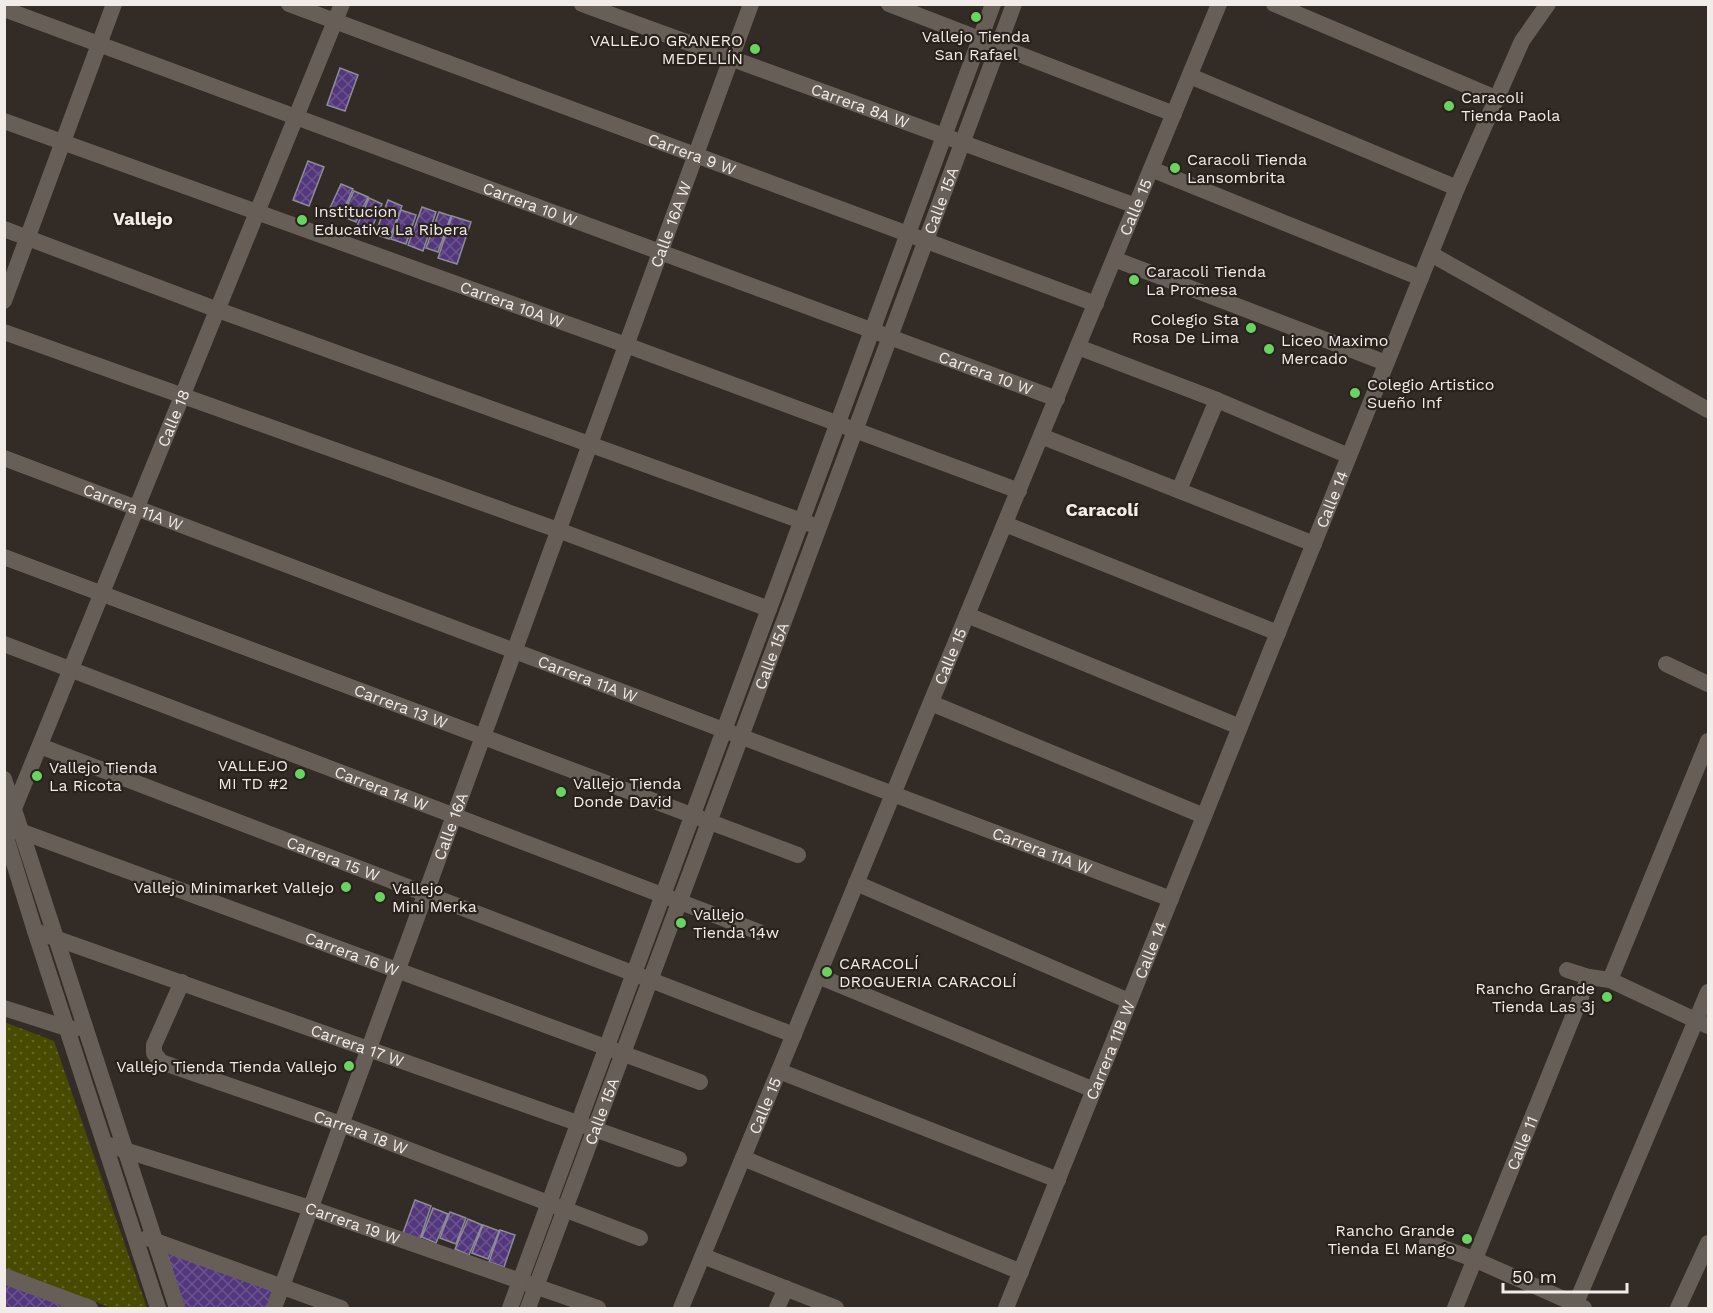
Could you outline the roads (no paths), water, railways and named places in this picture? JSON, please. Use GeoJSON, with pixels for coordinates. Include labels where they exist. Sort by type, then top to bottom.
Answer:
{"type":"FeatureCollection","features":[{"type":"Feature","properties":{"kind":"street"},"geometry":{"type":"LineString","coordinates":[[4,301],[114,4]]}},
{"type":"Feature","properties":{"kind":"street","name":"Carrera 9 W"},"geometry":{"type":"LineString","coordinates":[[289,4],[1096,304]]}},
{"type":"Feature","properties":{"kind":"street","name":"Calle 18"},"geometry":{"type":"LineString","coordinates":[[15,808],[342,4]]}},
{"type":"Feature","properties":{"kind":"street","name":"Carrera 8A W"},"geometry":{"type":"LineString","coordinates":[[582,4],[1136,206]]}},
{"type":"Feature","properties":{"kind":"street","name":"Calle 16A W"},"geometry":{"type":"LineString","coordinates":[[626,345],[751,4]]}},
{"type":"Feature","properties":{"kind":"street"},"geometry":{"type":"LineString","coordinates":[[889,4],[1174,114]]}},
{"type":"Feature","properties":{"kind":"street","name":"Calle 15A"},"geometry":{"type":"LineString","coordinates":[[510,1308],[528,1285],[586,1126],[606,1048],[993,4]]}},
{"type":"Feature","properties":{"kind":"street","name":"Calle 15A"},"geometry":{"type":"LineString","coordinates":[[586,1126],[623,1054],[1014,4]]}},
{"type":"Feature","properties":{"kind":"street"},"geometry":{"type":"LineString","coordinates":[[1274,4],[1496,98]]}},
{"type":"Feature","properties":{"kind":"street","name":"Calle 14"},"geometry":{"type":"LineString","coordinates":[[1129,1001],[1457,188],[1522,41],[1546,5]]}},
{"type":"Feature","properties":{"kind":"street","name":"Calle 15"},"geometry":{"type":"LineString","coordinates":[[681,1308],[1190,76],[1215,6]]}},
{"type":"Feature","properties":{"kind":"street","name":"Carrera 10 W"},"geometry":{"type":"LineString","coordinates":[[4,9],[1057,399]]}},
{"type":"Feature","properties":{"kind":"street"},"geometry":{"type":"LineString","coordinates":[[1190,76],[1457,188]]}},
{"type":"Feature","properties":{"kind":"street","name":"Carrera 10A W"},"geometry":{"type":"LineString","coordinates":[[4,121],[626,345],[1019,491]]}},
{"type":"Feature","properties":{"kind":"street"},"geometry":{"type":"LineString","coordinates":[[1151,169],[1421,278]]}},
{"type":"Feature","properties":{"kind":"street"},"geometry":{"type":"LineString","coordinates":[[4,229],[218,310],[819,528]]}},
{"type":"Feature","properties":{"kind":"street"},"geometry":{"type":"LineString","coordinates":[[1431,254],[1708,410]]}},
{"type":"Feature","properties":{"kind":"street"},"geometry":{"type":"LineString","coordinates":[[1114,259],[1386,363]]}},
{"type":"Feature","properties":{"kind":"street"},"geometry":{"type":"LineString","coordinates":[[4,332],[558,530],[769,609]]}},
{"type":"Feature","properties":{"kind":"street","name":"Calle 16A"},"geometry":{"type":"LineString","coordinates":[[274,1308],[626,345]]}},
{"type":"Feature","properties":{"kind":"street"},"geometry":{"type":"LineString","coordinates":[[1078,347],[1216,400],[1349,456]]}},
{"type":"Feature","properties":{"kind":"street"},"geometry":{"type":"LineString","coordinates":[[1179,490],[1216,400]]}},
{"type":"Feature","properties":{"kind":"street"},"geometry":{"type":"LineString","coordinates":[[1041,436],[1314,544]]}},
{"type":"Feature","properties":{"kind":"street","name":"Carrera 11A W"},"geometry":{"type":"LineString","coordinates":[[4,458],[1171,898]]}},
{"type":"Feature","properties":{"kind":"street"},"geometry":{"type":"LineString","coordinates":[[1005,524],[1278,633]]}},
{"type":"Feature","properties":{"kind":"street","name":"Carrera 13 W"},"geometry":{"type":"LineString","coordinates":[[4,557],[798,855]]}},
{"type":"Feature","properties":{"kind":"street"},"geometry":{"type":"LineString","coordinates":[[967,615],[1240,727]]}},
{"type":"Feature","properties":{"kind":"street"},"geometry":{"type":"LineString","coordinates":[[762,629],[779,635]]}},
{"type":"Feature","properties":{"kind":"street","name":"Carrera 14 W"},"geometry":{"type":"LineString","coordinates":[[4,644],[759,932]]}},
{"type":"Feature","properties":{"kind":"street"},"geometry":{"type":"LineString","coordinates":[[1666,664],[1708,683]]}},
{"type":"Feature","properties":{"kind":"street"},"geometry":{"type":"LineString","coordinates":[[931,703],[1204,816]]}},
{"type":"Feature","properties":{"kind":"street"},"geometry":{"type":"LineString","coordinates":[[1610,980],[1708,741]]}},
{"type":"Feature","properties":{"kind":"street","name":"Carrera 15 W"},"geometry":{"type":"LineString","coordinates":[[40,746],[794,1035]]}},
{"type":"Feature","properties":{"kind":"street"},"geometry":{"type":"LineString","coordinates":[[4,779],[15,808],[8,832],[35,931],[158,1308]]}},
{"type":"Feature","properties":{"kind":"street"},"geometry":{"type":"LineString","coordinates":[[8,832],[56,938],[177,1308]]}},
{"type":"Feature","properties":{"kind":"street","name":"Carrera 16 W"},"geometry":{"type":"LineString","coordinates":[[8,832],[700,1082]]}},
{"type":"Feature","properties":{"kind":"street","name":"Carrera 11B W"},"geometry":{"type":"LineString","coordinates":[[856,883],[1129,1001],[1006,1308]]}},
{"type":"Feature","properties":{"kind":"street","name":"Carrera 17 W"},"geometry":{"type":"LineString","coordinates":[[35,931],[679,1159]]}},
{"type":"Feature","properties":{"kind":"street"},"geometry":{"type":"LineString","coordinates":[[1567,970],[1589,977],[1610,980],[1702,1023]]}},
{"type":"Feature","properties":{"kind":"street"},"geometry":{"type":"LineString","coordinates":[[818,976],[1094,1090]]}},
{"type":"Feature","properties":{"kind":"street","name":"Calle 11"},"geometry":{"type":"LineString","coordinates":[[1455,1308],[1589,977]]}},
{"type":"Feature","properties":{"kind":"street","name":"Carrera 18 W"},"geometry":{"type":"LineString","coordinates":[[182,982],[154,1045],[153,1053],[161,1062],[341,1124],[640,1238]]}},
{"type":"Feature","properties":{"kind":"street"},"geometry":{"type":"LineString","coordinates":[[1427,1242],[1476,1260],[1579,1307],[1702,1023],[1708,992]]}},
{"type":"Feature","properties":{"kind":"street"},"geometry":{"type":"LineString","coordinates":[[4,1008],[67,1029],[86,1029]]}},
{"type":"Feature","properties":{"kind":"street"},"geometry":{"type":"LineString","coordinates":[[779,1071],[1058,1180]]}},
{"type":"Feature","properties":{"kind":"street","name":"Carrera 19 W"},"geometry":{"type":"LineString","coordinates":[[105,1144],[310,1208],[598,1308]]}},
{"type":"Feature","properties":{"kind":"street"},"geometry":{"type":"LineString","coordinates":[[743,1158],[1021,1272]]}},
{"type":"Feature","properties":{"kind":"street"},"geometry":{"type":"LineString","coordinates":[[134,1233],[341,1308]]}},
{"type":"Feature","properties":{"kind":"street"},"geometry":{"type":"LineString","coordinates":[[1678,1308],[1708,1243]]}},
{"type":"Feature","properties":{"kind":"street"},"geometry":{"type":"LineString","coordinates":[[703,1256],[836,1308]]}},
{"type":"Feature","properties":{"kind":"street"},"geometry":{"type":"LineString","coordinates":[[4,1276],[90,1308]]}},
{"type":"Feature","properties":{"kind":"street","name":"Calle 15A"},"geometry":{"type":"LineString","coordinates":[[528,1285],[528,1308]]}},
{"type":"Feature","properties":{"kind":"street"},"geometry":{"type":"LineString","coordinates":[[777,1308],[786,1288]]}},
{"type":"Feature","properties":{"kind":"place","name":"Vallejo Tienda San Rafael"},"geometry":{"type":"Point","coordinates":[976,17]}},
{"type":"Feature","properties":{"kind":"place","name":"VALLEJO GRANERO MEDELLÍN"},"geometry":{"type":"Point","coordinates":[755,49]}},
{"type":"Feature","properties":{"kind":"place","name":"Caracoli Tienda Paola"},"geometry":{"type":"Point","coordinates":[1449,106]}},
{"type":"Feature","properties":{"kind":"place","name":"Caracoli Tienda Lansombrita"},"geometry":{"type":"Point","coordinates":[1175,168]}},
{"type":"Feature","properties":{"kind":"place","name":"Institucion Educativa La Ribera"},"geometry":{"type":"Point","coordinates":[302,220]}},
{"type":"Feature","properties":{"kind":"place","name":"Caracoli Tienda La Promesa"},"geometry":{"type":"Point","coordinates":[1134,280]}},
{"type":"Feature","properties":{"kind":"place","name":"Colegio Sta Rosa De Lima"},"geometry":{"type":"Point","coordinates":[1251,328]}},
{"type":"Feature","properties":{"kind":"place","name":"Liceo Maximo Mercado"},"geometry":{"type":"Point","coordinates":[1269,349]}},
{"type":"Feature","properties":{"kind":"place","name":"Colegio Artistico Sueño Inf"},"geometry":{"type":"Point","coordinates":[1355,393]}},
{"type":"Feature","properties":{"kind":"place","name":"VALLEJO MI TD #2"},"geometry":{"type":"Point","coordinates":[300,774]}},
{"type":"Feature","properties":{"kind":"place","name":"Vallejo Tienda La Ricota"},"geometry":{"type":"Point","coordinates":[37,776]}},
{"type":"Feature","properties":{"kind":"place","name":"Vallejo Tienda Donde David"},"geometry":{"type":"Point","coordinates":[561,792]}},
{"type":"Feature","properties":{"kind":"place","name":"Vallejo Minimarket Vallejo"},"geometry":{"type":"Point","coordinates":[346,887]}},
{"type":"Feature","properties":{"kind":"place","name":"Vallejo Mini Merka"},"geometry":{"type":"Point","coordinates":[380,897]}},
{"type":"Feature","properties":{"kind":"place","name":"Vallejo Tienda 14w"},"geometry":{"type":"Point","coordinates":[681,923]}},
{"type":"Feature","properties":{"kind":"place","name":"CARACOLÍ DROGUERIA CARACOLÍ"},"geometry":{"type":"Point","coordinates":[827,972]}},
{"type":"Feature","properties":{"kind":"place","name":"Rancho Grande Tienda Las 3j"},"geometry":{"type":"Point","coordinates":[1607,997]}},
{"type":"Feature","properties":{"kind":"place","name":"Vallejo Tienda Tienda Vallejo"},"geometry":{"type":"Point","coordinates":[349,1066]}},
{"type":"Feature","properties":{"kind":"place","name":"Rancho Grande Tienda El Mango"},"geometry":{"type":"Point","coordinates":[1467,1239]}},
{"type":"Feature","properties":{"kind":"district","name":"Vallejo"},"geometry":{"type":"Point","coordinates":[143,219]}},
{"type":"Feature","properties":{"kind":"district","name":"Caracolí"},"geometry":{"type":"Point","coordinates":[1102,510]}}]}
